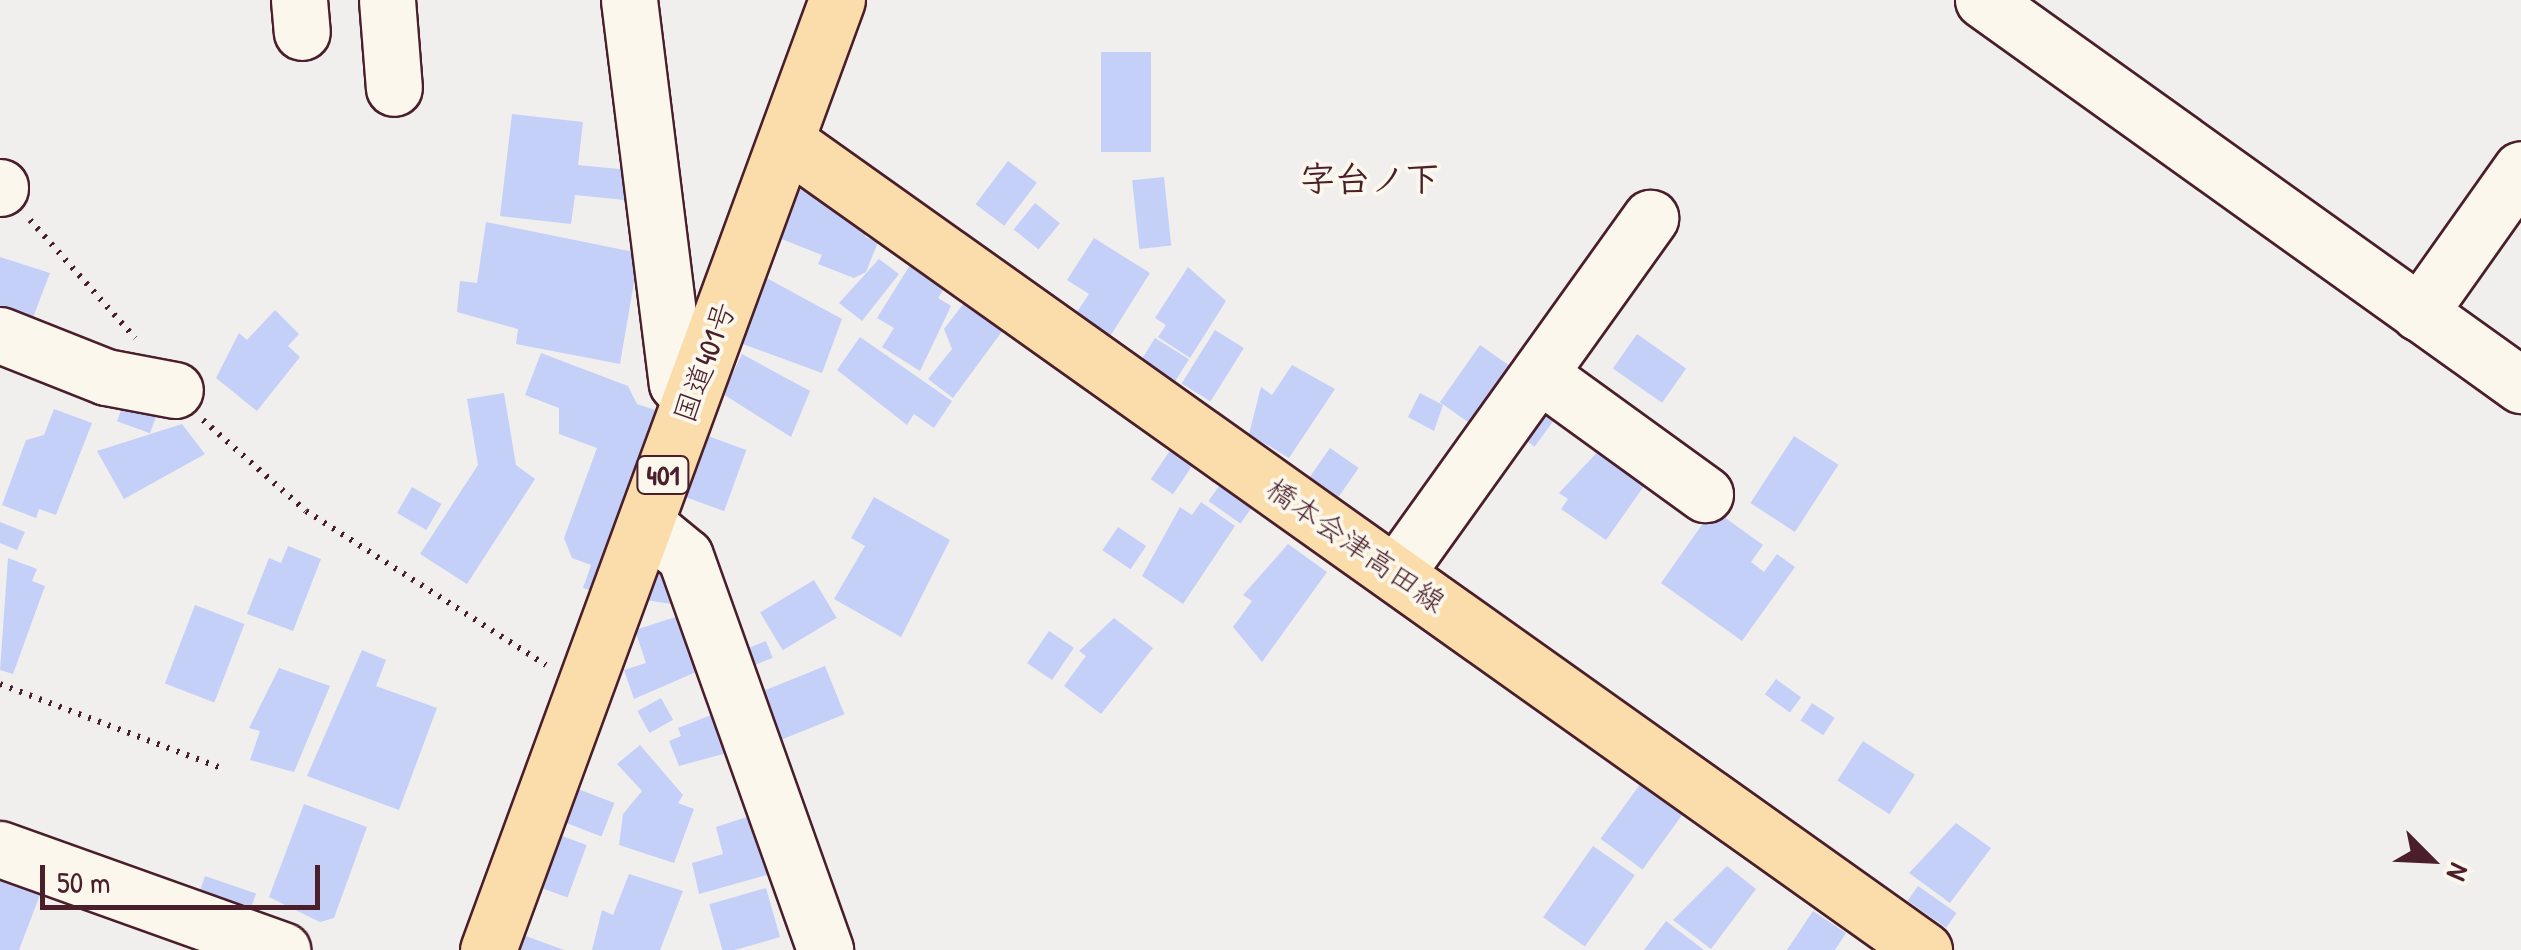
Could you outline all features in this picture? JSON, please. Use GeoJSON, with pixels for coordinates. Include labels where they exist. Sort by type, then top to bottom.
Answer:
{"type":"FeatureCollection","features":[{"type":"Feature","properties":{"kind":"main road","name":"国道401号"},"geometry":{"type":"LineString","coordinates":[[488,950],[837,0]]}},
{"type":"Feature","properties":{"kind":"main road","name":"橋本会津高田線"},"geometry":{"type":"LineString","coordinates":[[787,142],[1924,950]]}},
{"type":"Feature","properties":{"kind":"street"},"geometry":{"type":"LineString","coordinates":[[387,0],[394,88]]}},
{"type":"Feature","properties":{"kind":"street"},"geometry":{"type":"LineString","coordinates":[[629,0],[677,383],[690,398]]}},
{"type":"Feature","properties":{"kind":"street"},"geometry":{"type":"LineString","coordinates":[[1983,0],[2521,385]]}},
{"type":"Feature","properties":{"kind":"street"},"geometry":{"type":"LineString","coordinates":[[2420,313],[2521,169]]}},
{"type":"Feature","properties":{"kind":"street"},"geometry":{"type":"LineString","coordinates":[[1396,573],[1650,218]]}},
{"type":"Feature","properties":{"kind":"street"},"geometry":{"type":"LineString","coordinates":[[0,335],[106,377],[175,390]]}},
{"type":"Feature","properties":{"kind":"street"},"geometry":{"type":"LineString","coordinates":[[1539,374],[1705,494]]}},
{"type":"Feature","properties":{"kind":"street"},"geometry":{"type":"LineString","coordinates":[[646,524],[685,556],[825,950]]}},
{"type":"Feature","properties":{"kind":"street"},"geometry":{"type":"LineString","coordinates":[[0,849],[282,950]]}},
{"type":"Feature","properties":{"kind":"path"},"geometry":{"type":"LineString","coordinates":[[0,188],[175,390],[306,512],[585,690]]}},
{"type":"Feature","properties":{"kind":"path"},"geometry":{"type":"LineString","coordinates":[[0,684],[224,770]]}},
{"type":"Feature","properties":{"kind":"building"},"geometry":{"type":"Polygon","coordinates":[[[1101,52],[1151,52],[1151,152],[1101,152],[1101,52]]]}},
{"type":"Feature","properties":{"kind":"building"},"geometry":{"type":"Polygon","coordinates":[[[512,114],[583,122],[578,165],[629,170],[625,200],[575,195],[571,224],[500,216],[512,114]]]}},
{"type":"Feature","properties":{"kind":"building"},"geometry":{"type":"Polygon","coordinates":[[[1008,161],[1037,183],[1004,226],[976,204],[1008,161]]]}},
{"type":"Feature","properties":{"kind":"building"},"geometry":{"type":"Polygon","coordinates":[[[1164,177],[1171,246],[1139,249],[1132,180],[1164,177]]]}},
{"type":"Feature","properties":{"kind":"building"},"geometry":{"type":"Polygon","coordinates":[[[798,188],[868,228],[865,237],[878,242],[866,272],[854,278],[818,264],[822,255],[779,238],[798,188]]]}},
{"type":"Feature","properties":{"kind":"building"},"geometry":{"type":"Polygon","coordinates":[[[1035,203],[1060,223],[1038,250],[1014,229],[1035,203]]]}},
{"type":"Feature","properties":{"kind":"building"},"geometry":{"type":"Polygon","coordinates":[[[486,222],[639,253],[620,364],[516,344],[518,329],[457,312],[460,281],[477,283],[486,222]]]}},
{"type":"Feature","properties":{"kind":"building"},"geometry":{"type":"Polygon","coordinates":[[[1094,238],[1150,273],[1109,338],[1075,315],[1089,294],[1067,280],[1094,238]]]}},
{"type":"Feature","properties":{"kind":"building"},"geometry":{"type":"Polygon","coordinates":[[[0,257],[50,273],[29,328],[0,318],[0,257]]]}},
{"type":"Feature","properties":{"kind":"building"},"geometry":{"type":"Polygon","coordinates":[[[879,259],[899,274],[862,321],[839,303],[879,259]]]}},
{"type":"Feature","properties":{"kind":"building"},"geometry":{"type":"Polygon","coordinates":[[[910,265],[945,287],[938,298],[951,306],[920,371],[882,347],[894,328],[877,318],[910,265]]]}},
{"type":"Feature","properties":{"kind":"building"},"geometry":{"type":"Polygon","coordinates":[[[1188,267],[1226,301],[1190,358],[1158,337],[1166,325],[1155,318],[1188,267]]]}},
{"type":"Feature","properties":{"kind":"building"},"geometry":{"type":"Polygon","coordinates":[[[761,275],[842,319],[822,373],[737,342],[761,275]]]}},
{"type":"Feature","properties":{"kind":"building"},"geometry":{"type":"Polygon","coordinates":[[[967,299],[1006,326],[953,398],[928,379],[952,349],[944,329],[967,299]]]}},
{"type":"Feature","properties":{"kind":"building"},"geometry":{"type":"Polygon","coordinates":[[[275,310],[299,334],[288,346],[300,357],[257,411],[216,378],[239,333],[247,340],[275,310]]]}},
{"type":"Feature","properties":{"kind":"building"},"geometry":{"type":"Polygon","coordinates":[[[1215,330],[1244,348],[1210,401],[1182,383],[1215,330]]]}},
{"type":"Feature","properties":{"kind":"building"},"geometry":{"type":"Polygon","coordinates":[[[1637,334],[1686,368],[1662,403],[1613,368],[1637,334]]]}},
{"type":"Feature","properties":{"kind":"building"},"geometry":{"type":"Polygon","coordinates":[[[860,337],[952,401],[934,428],[914,414],[907,425],[837,370],[860,337]]]}},
{"type":"Feature","properties":{"kind":"building"},"geometry":{"type":"Polygon","coordinates":[[[1155,338],[1189,359],[1173,385],[1139,363],[1155,338]]]}},
{"type":"Feature","properties":{"kind":"building"},"geometry":{"type":"Polygon","coordinates":[[[1480,345],[1522,374],[1482,432],[1440,402],[1480,345]]]}},
{"type":"Feature","properties":{"kind":"building"},"geometry":{"type":"Polygon","coordinates":[[[541,353],[628,386],[637,404],[661,412],[595,592],[583,588],[591,565],[572,558],[564,538],[597,448],[559,434],[559,408],[525,395],[541,353]]]}},
{"type":"Feature","properties":{"kind":"building"},"geometry":{"type":"Polygon","coordinates":[[[742,354],[810,391],[791,437],[723,394],[742,354]]]}},
{"type":"Feature","properties":{"kind":"building"},"geometry":{"type":"Polygon","coordinates":[[[1292,365],[1335,389],[1289,458],[1249,434],[1261,387],[1272,395],[1292,365]]]}},
{"type":"Feature","properties":{"kind":"building"},"geometry":{"type":"Polygon","coordinates":[[[504,393],[516,465],[535,479],[467,584],[420,554],[478,465],[467,399],[504,393]]]}},
{"type":"Feature","properties":{"kind":"building"},"geometry":{"type":"Polygon","coordinates":[[[1420,393],[1443,405],[1434,431],[1408,417],[1420,393]]]}},
{"type":"Feature","properties":{"kind":"building"},"geometry":{"type":"Polygon","coordinates":[[[127,394],[160,406],[150,433],[117,421],[127,394]]]}},
{"type":"Feature","properties":{"kind":"building"},"geometry":{"type":"Polygon","coordinates":[[[1540,395],[1561,410],[1535,447],[1514,431],[1540,395]]]}},
{"type":"Feature","properties":{"kind":"building"},"geometry":{"type":"Polygon","coordinates":[[[54,409],[92,423],[56,515],[39,509],[36,518],[2,505],[26,440],[44,435],[54,409]]]}},
{"type":"Feature","properties":{"kind":"building"},"geometry":{"type":"Polygon","coordinates":[[[182,424],[205,454],[124,499],[97,451],[182,424]]]}},
{"type":"Feature","properties":{"kind":"building"},"geometry":{"type":"Polygon","coordinates":[[[705,435],[746,450],[724,511],[683,496],[705,435]]]}},
{"type":"Feature","properties":{"kind":"building"},"geometry":{"type":"Polygon","coordinates":[[[1794,436],[1838,465],[1795,532],[1750,503],[1794,436]]]}},
{"type":"Feature","properties":{"kind":"building"},"geometry":{"type":"Polygon","coordinates":[[[1173,446],[1195,461],[1173,494],[1151,479],[1173,446]]]}},
{"type":"Feature","properties":{"kind":"building"},"geometry":{"type":"Polygon","coordinates":[[[1603,446],[1649,479],[1606,540],[1561,509],[1568,499],[1559,493],[1603,446]]]}},
{"type":"Feature","properties":{"kind":"building"},"geometry":{"type":"Polygon","coordinates":[[[1330,448],[1359,468],[1339,497],[1310,477],[1330,448]]]}},
{"type":"Feature","properties":{"kind":"building"},"geometry":{"type":"Polygon","coordinates":[[[1224,479],[1256,501],[1240,523],[1209,501],[1224,479]]]}},
{"type":"Feature","properties":{"kind":"building"},"geometry":{"type":"Polygon","coordinates":[[[412,487],[441,504],[426,530],[397,513],[412,487]]]}},
{"type":"Feature","properties":{"kind":"building"},"geometry":{"type":"Polygon","coordinates":[[[874,497],[950,540],[901,637],[834,599],[865,546],[851,538],[874,497]]]}},
{"type":"Feature","properties":{"kind":"building"},"geometry":{"type":"Polygon","coordinates":[[[1201,502],[1235,526],[1183,604],[1142,576],[1180,507],[1192,515],[1201,502]]]}},
{"type":"Feature","properties":{"kind":"building"},"geometry":{"type":"Polygon","coordinates":[[[1713,509],[1763,545],[1751,562],[1764,572],[1777,554],[1795,567],[1742,641],[1661,583],[1713,509]]]}},
{"type":"Feature","properties":{"kind":"building"},"geometry":{"type":"Polygon","coordinates":[[[0,522],[25,532],[17,550],[0,543],[0,522]]]}},
{"type":"Feature","properties":{"kind":"building"},"geometry":{"type":"Polygon","coordinates":[[[1118,527],[1146,546],[1131,569],[1102,550],[1118,527]]]}},
{"type":"Feature","properties":{"kind":"building"},"geometry":{"type":"Polygon","coordinates":[[[1288,544],[1327,572],[1262,662],[1233,627],[1252,601],[1243,595],[1288,544]]]}},
{"type":"Feature","properties":{"kind":"building"},"geometry":{"type":"Polygon","coordinates":[[[288,546],[321,559],[293,631],[247,614],[269,558],[281,563],[288,546]]]}},
{"type":"Feature","properties":{"kind":"building"},"geometry":{"type":"Polygon","coordinates":[[[8,558],[37,569],[32,581],[45,586],[13,674],[0,670],[8,558]]]}},
{"type":"Feature","properties":{"kind":"building"},"geometry":{"type":"Polygon","coordinates":[[[648,569],[674,576],[685,606],[639,599],[648,569]]]}},
{"type":"Feature","properties":{"kind":"building"},"geometry":{"type":"Polygon","coordinates":[[[814,580],[837,618],[783,650],[760,612],[814,580]]]}},
{"type":"Feature","properties":{"kind":"building"},"geometry":{"type":"Polygon","coordinates":[[[195,605],[244,624],[214,702],[165,683],[195,605]]]}},
{"type":"Feature","properties":{"kind":"building"},"geometry":{"type":"Polygon","coordinates":[[[688,613],[703,669],[634,699],[624,670],[646,663],[635,630],[688,613]]]}},
{"type":"Feature","properties":{"kind":"building"},"geometry":{"type":"Polygon","coordinates":[[[1114,618],[1153,648],[1101,714],[1064,686],[1086,656],[1079,651],[1114,618]]]}},
{"type":"Feature","properties":{"kind":"building"},"geometry":{"type":"Polygon","coordinates":[[[1049,631],[1074,648],[1052,680],[1027,663],[1049,631]]]}},
{"type":"Feature","properties":{"kind":"building"},"geometry":{"type":"Polygon","coordinates":[[[766,641],[773,658],[742,670],[735,653],[766,641]]]}},
{"type":"Feature","properties":{"kind":"building"},"geometry":{"type":"Polygon","coordinates":[[[362,650],[386,660],[376,686],[437,708],[399,810],[307,776],[362,650]]]}},
{"type":"Feature","properties":{"kind":"building"},"geometry":{"type":"Polygon","coordinates":[[[825,666],[844,714],[766,746],[746,698],[825,666]]]}},
{"type":"Feature","properties":{"kind":"building"},"geometry":{"type":"Polygon","coordinates":[[[279,668],[330,686],[294,772],[250,760],[260,731],[249,728],[279,668]]]}},
{"type":"Feature","properties":{"kind":"building"},"geometry":{"type":"Polygon","coordinates":[[[1776,679],[1801,697],[1790,713],[1765,694],[1776,679]]]}},
{"type":"Feature","properties":{"kind":"building"},"geometry":{"type":"Polygon","coordinates":[[[661,698],[673,720],[650,733],[637,711],[661,698]]]}},
{"type":"Feature","properties":{"kind":"building"},"geometry":{"type":"Polygon","coordinates":[[[1812,703],[1835,718],[1823,735],[1801,721],[1812,703]]]}},
{"type":"Feature","properties":{"kind":"building"},"geometry":{"type":"Polygon","coordinates":[[[719,712],[734,751],[679,766],[669,741],[681,736],[678,728],[719,712]]]}},
{"type":"Feature","properties":{"kind":"building"},"geometry":{"type":"Polygon","coordinates":[[[1863,741],[1915,775],[1889,814],[1837,780],[1863,741]]]}},
{"type":"Feature","properties":{"kind":"building"},"geometry":{"type":"Polygon","coordinates":[[[640,745],[683,795],[678,803],[694,809],[674,863],[619,845],[623,814],[642,791],[617,764],[640,745]]]}},
{"type":"Feature","properties":{"kind":"building"},"geometry":{"type":"Polygon","coordinates":[[[1644,779],[1686,810],[1643,869],[1601,839],[1644,779]]]}},
{"type":"Feature","properties":{"kind":"building"},"geometry":{"type":"Polygon","coordinates":[[[578,789],[614,803],[602,837],[565,823],[578,789]]]}},
{"type":"Feature","properties":{"kind":"building"},"geometry":{"type":"Polygon","coordinates":[[[304,804],[367,827],[334,918],[320,922],[269,897],[304,804]]]}},
{"type":"Feature","properties":{"kind":"building"},"geometry":{"type":"Polygon","coordinates":[[[756,814],[774,873],[699,894],[692,863],[723,854],[716,827],[756,814]]]}},
{"type":"Feature","properties":{"kind":"building"},"geometry":{"type":"Polygon","coordinates":[[[1956,823],[1991,848],[1950,903],[1909,873],[1956,823]]]}},
{"type":"Feature","properties":{"kind":"building"},"geometry":{"type":"Polygon","coordinates":[[[551,832],[587,845],[568,898],[532,885],[551,832]]]}},
{"type":"Feature","properties":{"kind":"building"},"geometry":{"type":"Polygon","coordinates":[[[1593,846],[1635,875],[1585,947],[1543,917],[1593,846]]]}},
{"type":"Feature","properties":{"kind":"building"},"geometry":{"type":"Polygon","coordinates":[[[0,861],[46,879],[19,950],[0,950],[0,861]]]}},
{"type":"Feature","properties":{"kind":"building"},"geometry":{"type":"Polygon","coordinates":[[[1727,866],[1756,889],[1711,949],[1673,920],[1727,866]]]}},
{"type":"Feature","properties":{"kind":"building"},"geometry":{"type":"Polygon","coordinates":[[[629,874],[683,891],[660,950],[592,950],[602,910],[613,915],[629,874]]]}},
{"type":"Feature","properties":{"kind":"building"},"geometry":{"type":"Polygon","coordinates":[[[205,876],[256,894],[244,928],[193,910],[205,876]]]}},
{"type":"Feature","properties":{"kind":"building"},"geometry":{"type":"Polygon","coordinates":[[[1918,886],[1957,913],[1946,928],[1908,901],[1918,886]]]}},
{"type":"Feature","properties":{"kind":"building"},"geometry":{"type":"Polygon","coordinates":[[[766,888],[780,937],[722,950],[709,904],[766,888]]]}},
{"type":"Feature","properties":{"kind":"building"},"geometry":{"type":"Polygon","coordinates":[[[1813,911],[1846,933],[1835,950],[1787,950],[1813,911]]]}},
{"type":"Feature","properties":{"kind":"building"},"geometry":{"type":"Polygon","coordinates":[[[1666,921],[1704,950],[1644,950],[1666,921]]]}},
{"type":"Feature","properties":{"kind":"building"},"geometry":{"type":"Polygon","coordinates":[[[515,932],[564,950],[509,950],[515,932]]]}},
{"type":"Feature","properties":{"kind":"district","name":"字台ノ下"},"geometry":{"type":"Point","coordinates":[1370,179]}}]}
